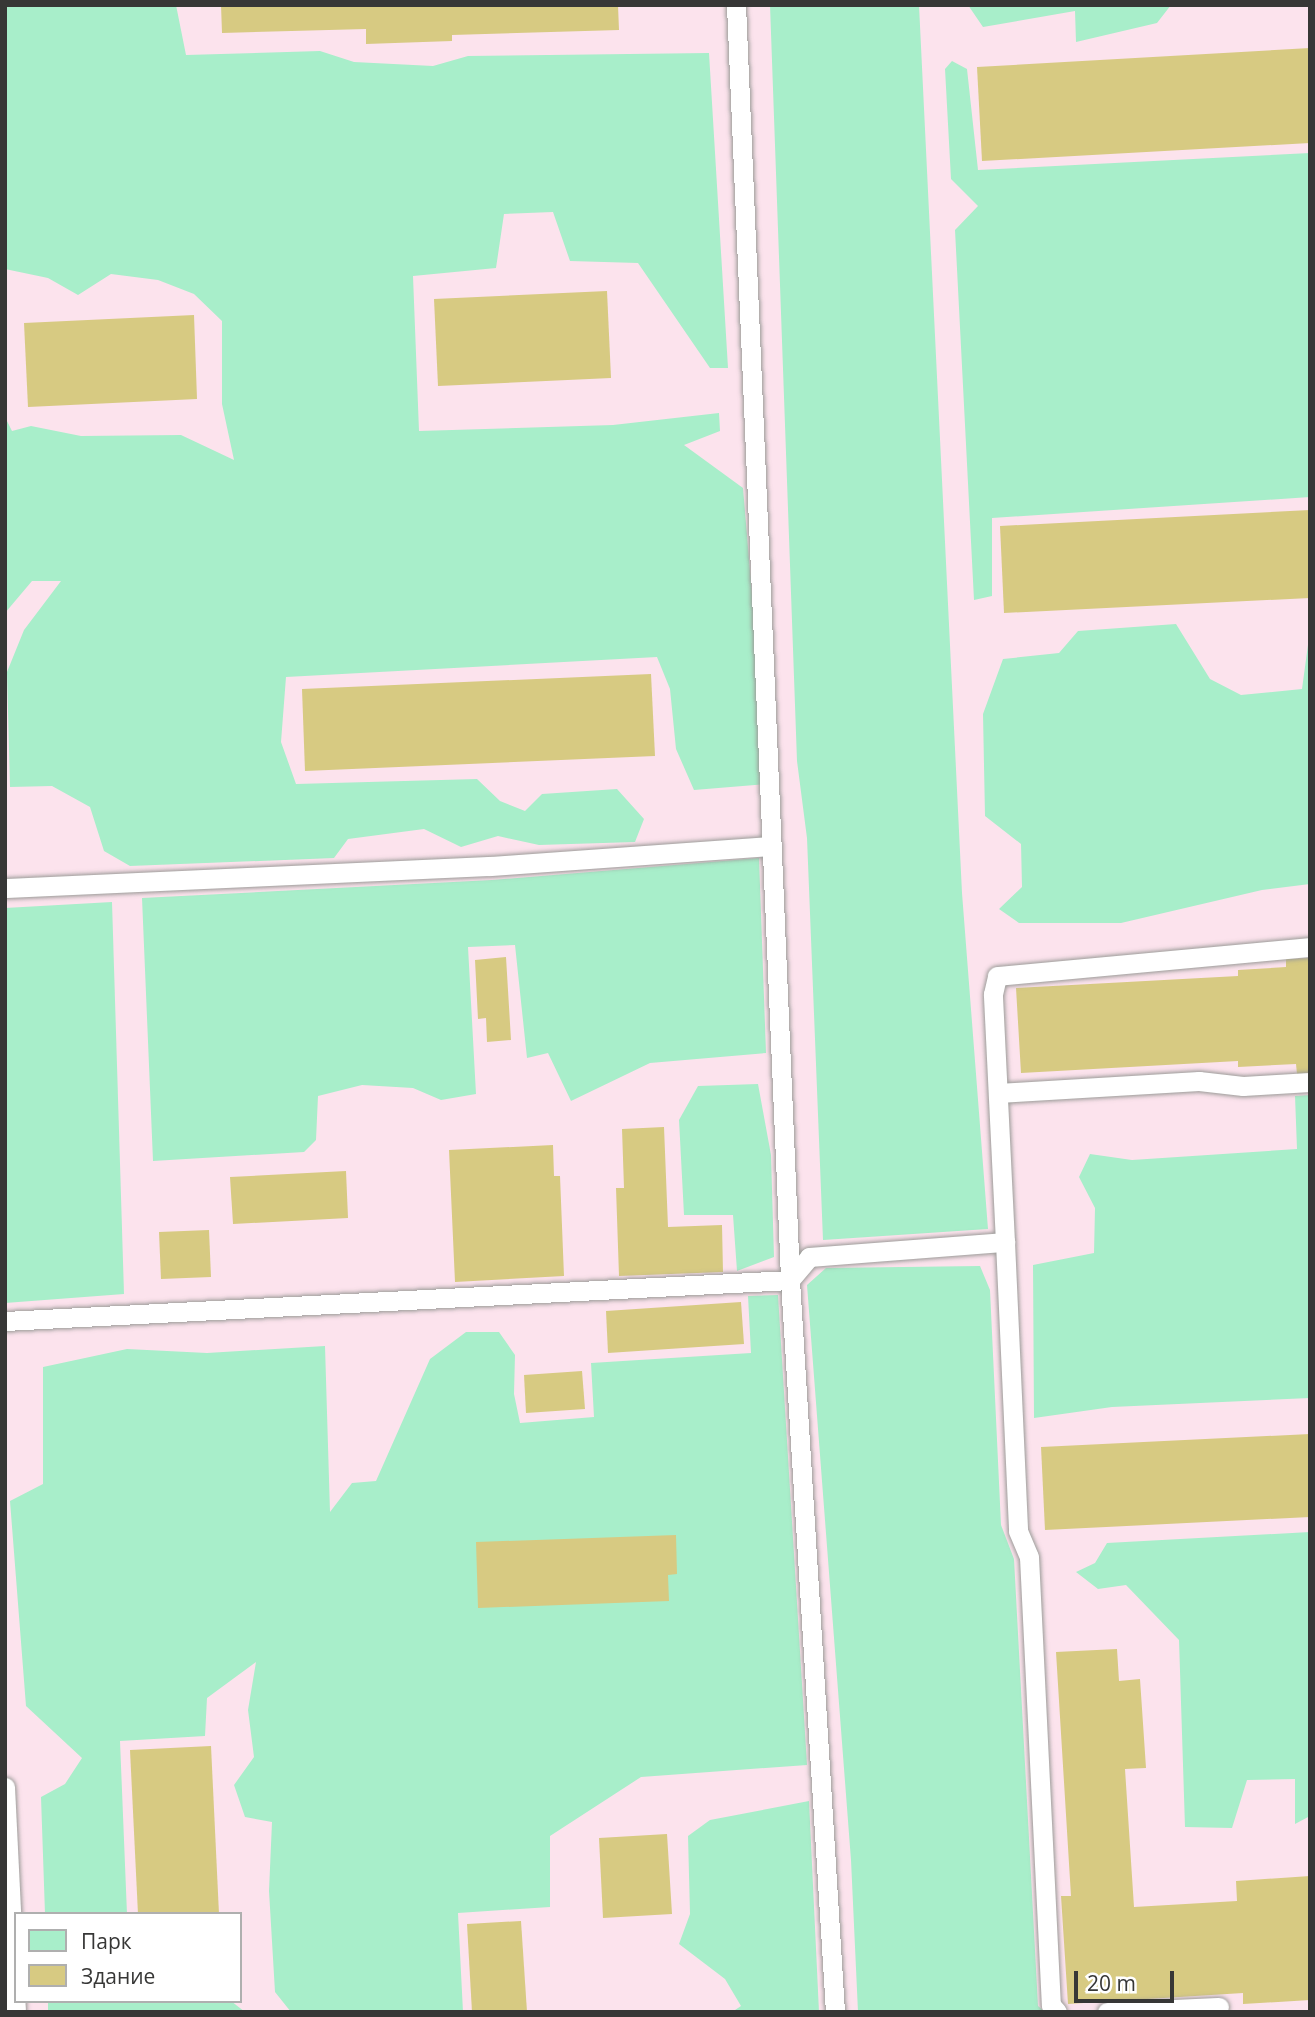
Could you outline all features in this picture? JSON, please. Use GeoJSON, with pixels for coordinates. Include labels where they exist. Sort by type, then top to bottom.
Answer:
{"type":"FeatureCollection","features":[{"type":"Feature","properties":{"kind":"lane"},"geometry":{"type":"LineString","coordinates":[[736,5],[790,1280],[835,2012]]}},
{"type":"Feature","properties":{"kind":"lane"},"geometry":{"type":"LineString","coordinates":[[5,888],[490,866],[771,846]]}},
{"type":"Feature","properties":{"kind":"lane"},"geometry":{"type":"LineString","coordinates":[[1057,2012],[1051,2005],[1029,1557],[1018,1531],[1016,1506],[993,994],[997,976],[1310,947]]}},
{"type":"Feature","properties":{"kind":"lane"},"geometry":{"type":"LineString","coordinates":[[998,1093],[1199,1082],[1243,1086],[1310,1082]]}},
{"type":"Feature","properties":{"kind":"lane"},"geometry":{"type":"LineString","coordinates":[[5,1321],[790,1280],[809,1258],[1005,1242]]}},
{"type":"Feature","properties":{"kind":"lane"},"geometry":{"type":"LineString","coordinates":[[5,1787],[14,1971]]}},
{"type":"Feature","properties":{"kind":"lane"},"geometry":{"type":"LineString","coordinates":[[1107,2012],[1219,2007]]}},
{"type":"Feature","properties":{"kind":"shaded area"},"geometry":{"type":"Polygon","coordinates":[[[5,5],[1310,5],[1310,2012],[5,2012],[5,5]]]}},
{"type":"Feature","properties":{"kind":"green space"},"geometry":{"type":"Polygon","coordinates":[[[5,5],[176,5],[186,55],[320,51],[354,62],[433,66],[468,56],[709,53],[728,368],[710,368],[638,263],[570,261],[553,212],[504,214],[496,268],[413,276],[419,431],[613,425],[719,413],[720,431],[684,445],[743,488],[768,784],[694,790],[676,749],[670,689],[657,657],[286,677],[281,742],[296,784],[477,779],[500,801],[525,811],[542,794],[617,789],[644,819],[635,842],[539,845],[498,836],[461,847],[424,829],[348,839],[334,858],[130,866],[104,851],[90,807],[52,786],[10,787],[7,672],[24,630],[61,581],[32,581],[5,613],[5,417],[12,431],[31,426],[81,436],[181,435],[234,460],[222,404],[222,321],[194,294],[158,280],[111,274],[78,295],[48,278],[5,269],[5,5]]]}},
{"type":"Feature","properties":{"kind":"green space"},"geometry":{"type":"Polygon","coordinates":[[[770,5],[919,5],[962,893],[988,1229],[823,1240],[807,838],[797,761],[770,5]]]}},
{"type":"Feature","properties":{"kind":"green space"},"geometry":{"type":"Polygon","coordinates":[[[968,5],[1171,5],[1157,23],[1076,42],[1075,11],[983,27],[968,5]]]}},
{"type":"Feature","properties":{"kind":"green space"},"geometry":{"type":"Polygon","coordinates":[[[952,61],[967,69],[978,170],[1310,153],[1310,497],[992,518],[992,596],[974,600],[955,230],[978,206],[951,179],[945,69],[952,61]]]}},
{"type":"Feature","properties":{"kind":"green space"},"geometry":{"type":"Polygon","coordinates":[[[1176,624],[1210,679],[1241,695],[1302,689],[1310,630],[1310,884],[1262,890],[1121,923],[1019,923],[999,909],[1022,887],[1021,844],[985,816],[983,714],[1003,659],[1059,653],[1078,631],[1176,624]]]}},
{"type":"Feature","properties":{"kind":"green space"},"geometry":{"type":"Polygon","coordinates":[[[759,858],[766,1053],[650,1063],[571,1101],[548,1053],[527,1058],[515,945],[468,947],[476,1094],[441,1100],[413,1088],[362,1085],[318,1096],[316,1140],[304,1152],[153,1161],[142,898],[492,880],[759,858]]]}},
{"type":"Feature","properties":{"kind":"green space"},"geometry":{"type":"Polygon","coordinates":[[[112,902],[124,1294],[5,1303],[5,908],[112,902]]]}},
{"type":"Feature","properties":{"kind":"green space"},"geometry":{"type":"Polygon","coordinates":[[[758,1084],[771,1155],[774,1257],[737,1271],[733,1215],[684,1215],[679,1120],[698,1086],[758,1084]]]}},
{"type":"Feature","properties":{"kind":"green space"},"geometry":{"type":"Polygon","coordinates":[[[1310,1095],[1310,1398],[1112,1407],[1034,1418],[1033,1265],[1094,1253],[1095,1208],[1079,1177],[1090,1154],[1132,1160],[1297,1149],[1295,1096],[1310,1095]]]}},
{"type":"Feature","properties":{"kind":"green space"},"geometry":{"type":"Polygon","coordinates":[[[980,1266],[990,1290],[1001,1525],[1014,1559],[1038,2006],[1045,2012],[858,2012],[851,1860],[807,1285],[826,1268],[980,1266]]]}},
{"type":"Feature","properties":{"kind":"green space"},"geometry":{"type":"Polygon","coordinates":[[[778,1295],[807,1765],[641,1777],[550,1836],[550,1907],[458,1913],[463,2012],[291,2012],[275,1992],[269,1891],[272,1822],[245,1817],[234,1785],[254,1757],[248,1710],[256,1662],[207,1698],[205,1736],[120,1741],[127,1912],[45,1912],[41,1797],[65,1784],[82,1758],[26,1706],[10,1501],[43,1484],[43,1367],[127,1349],[207,1353],[325,1346],[330,1512],[352,1483],[376,1481],[430,1359],[466,1332],[499,1332],[515,1355],[514,1394],[520,1423],[594,1417],[591,1363],[751,1353],[748,1296],[778,1295]]]}},
{"type":"Feature","properties":{"kind":"green space"},"geometry":{"type":"Polygon","coordinates":[[[1310,1532],[1310,1816],[1295,1824],[1295,1779],[1247,1780],[1232,1828],[1185,1827],[1179,1640],[1126,1585],[1098,1589],[1076,1572],[1095,1563],[1107,1543],[1310,1532]]]}},
{"type":"Feature","properties":{"kind":"green space"},"geometry":{"type":"Polygon","coordinates":[[[809,1801],[819,2012],[732,2012],[741,2006],[725,1979],[679,1944],[690,1914],[688,1836],[710,1820],[809,1801]]]}},
{"type":"Feature","properties":{"kind":"green space"},"geometry":{"type":"Polygon","coordinates":[[[48,2003],[234,2003],[245,2012],[48,2012],[48,2003]]]}},
{"type":"Feature","properties":{"kind":"building"},"geometry":{"type":"Polygon","coordinates":[[[221,5],[618,5],[619,30],[452,35],[452,41],[366,44],[366,29],[222,33],[221,5]]]}},
{"type":"Feature","properties":{"kind":"building"},"geometry":{"type":"Polygon","coordinates":[[[1310,48],[1310,143],[982,161],[977,67],[1310,48]]]}},
{"type":"Feature","properties":{"kind":"building"},"geometry":{"type":"Polygon","coordinates":[[[607,291],[611,378],[438,386],[434,299],[607,291]]]}},
{"type":"Feature","properties":{"kind":"building"},"geometry":{"type":"Polygon","coordinates":[[[194,315],[197,399],[28,407],[24,323],[194,315]]]}},
{"type":"Feature","properties":{"kind":"building"},"geometry":{"type":"Polygon","coordinates":[[[1310,510],[1310,598],[1004,613],[1000,526],[1310,510]]]}},
{"type":"Feature","properties":{"kind":"building"},"geometry":{"type":"Polygon","coordinates":[[[651,674],[655,756],[305,771],[302,689],[651,674]]]}},
{"type":"Feature","properties":{"kind":"building"},"geometry":{"type":"Polygon","coordinates":[[[506,957],[511,1040],[487,1042],[486,1018],[478,1019],[475,960],[506,957]]]}},
{"type":"Feature","properties":{"kind":"building"},"geometry":{"type":"Polygon","coordinates":[[[1310,958],[1310,1073],[1297,1074],[1296,1064],[1238,1067],[1238,1061],[1021,1073],[1016,988],[1238,976],[1238,970],[1286,967],[1286,959],[1310,958]]]}},
{"type":"Feature","properties":{"kind":"building"},"geometry":{"type":"Polygon","coordinates":[[[664,1127],[668,1227],[722,1225],[723,1272],[619,1276],[616,1188],[624,1188],[622,1129],[664,1127]]]}},
{"type":"Feature","properties":{"kind":"building"},"geometry":{"type":"Polygon","coordinates":[[[553,1145],[554,1176],[560,1176],[564,1276],[455,1282],[449,1150],[553,1145]]]}},
{"type":"Feature","properties":{"kind":"building"},"geometry":{"type":"Polygon","coordinates":[[[346,1171],[348,1218],[233,1224],[230,1177],[346,1171]]]}},
{"type":"Feature","properties":{"kind":"building"},"geometry":{"type":"Polygon","coordinates":[[[209,1230],[211,1277],[161,1279],[159,1232],[209,1230]]]}},
{"type":"Feature","properties":{"kind":"building"},"geometry":{"type":"Polygon","coordinates":[[[741,1302],[744,1344],[608,1353],[606,1311],[741,1302]]]}},
{"type":"Feature","properties":{"kind":"building"},"geometry":{"type":"Polygon","coordinates":[[[582,1371],[585,1409],[526,1413],[524,1375],[582,1371]]]}},
{"type":"Feature","properties":{"kind":"building"},"geometry":{"type":"Polygon","coordinates":[[[1310,1434],[1310,1517],[1045,1530],[1041,1447],[1310,1434]]]}},
{"type":"Feature","properties":{"kind":"building"},"geometry":{"type":"Polygon","coordinates":[[[676,1535],[677,1574],[668,1575],[669,1601],[478,1608],[476,1542],[676,1535]]]}},
{"type":"Feature","properties":{"kind":"building"},"geometry":{"type":"Polygon","coordinates":[[[1117,1649],[1119,1681],[1140,1679],[1146,1768],[1125,1769],[1134,1907],[1237,1901],[1236,1881],[1310,1876],[1310,2000],[1243,2004],[1243,1993],[1068,2004],[1061,1896],[1071,1896],[1056,1652],[1117,1649]]]}},
{"type":"Feature","properties":{"kind":"building"},"geometry":{"type":"Polygon","coordinates":[[[211,1746],[219,1912],[138,1912],[130,1750],[211,1746]]]}},
{"type":"Feature","properties":{"kind":"building"},"geometry":{"type":"Polygon","coordinates":[[[667,1834],[672,1914],[603,1918],[599,1838],[667,1834]]]}},
{"type":"Feature","properties":{"kind":"building"},"geometry":{"type":"Polygon","coordinates":[[[521,1921],[527,2012],[472,2012],[467,1924],[521,1921]]]}}]}
